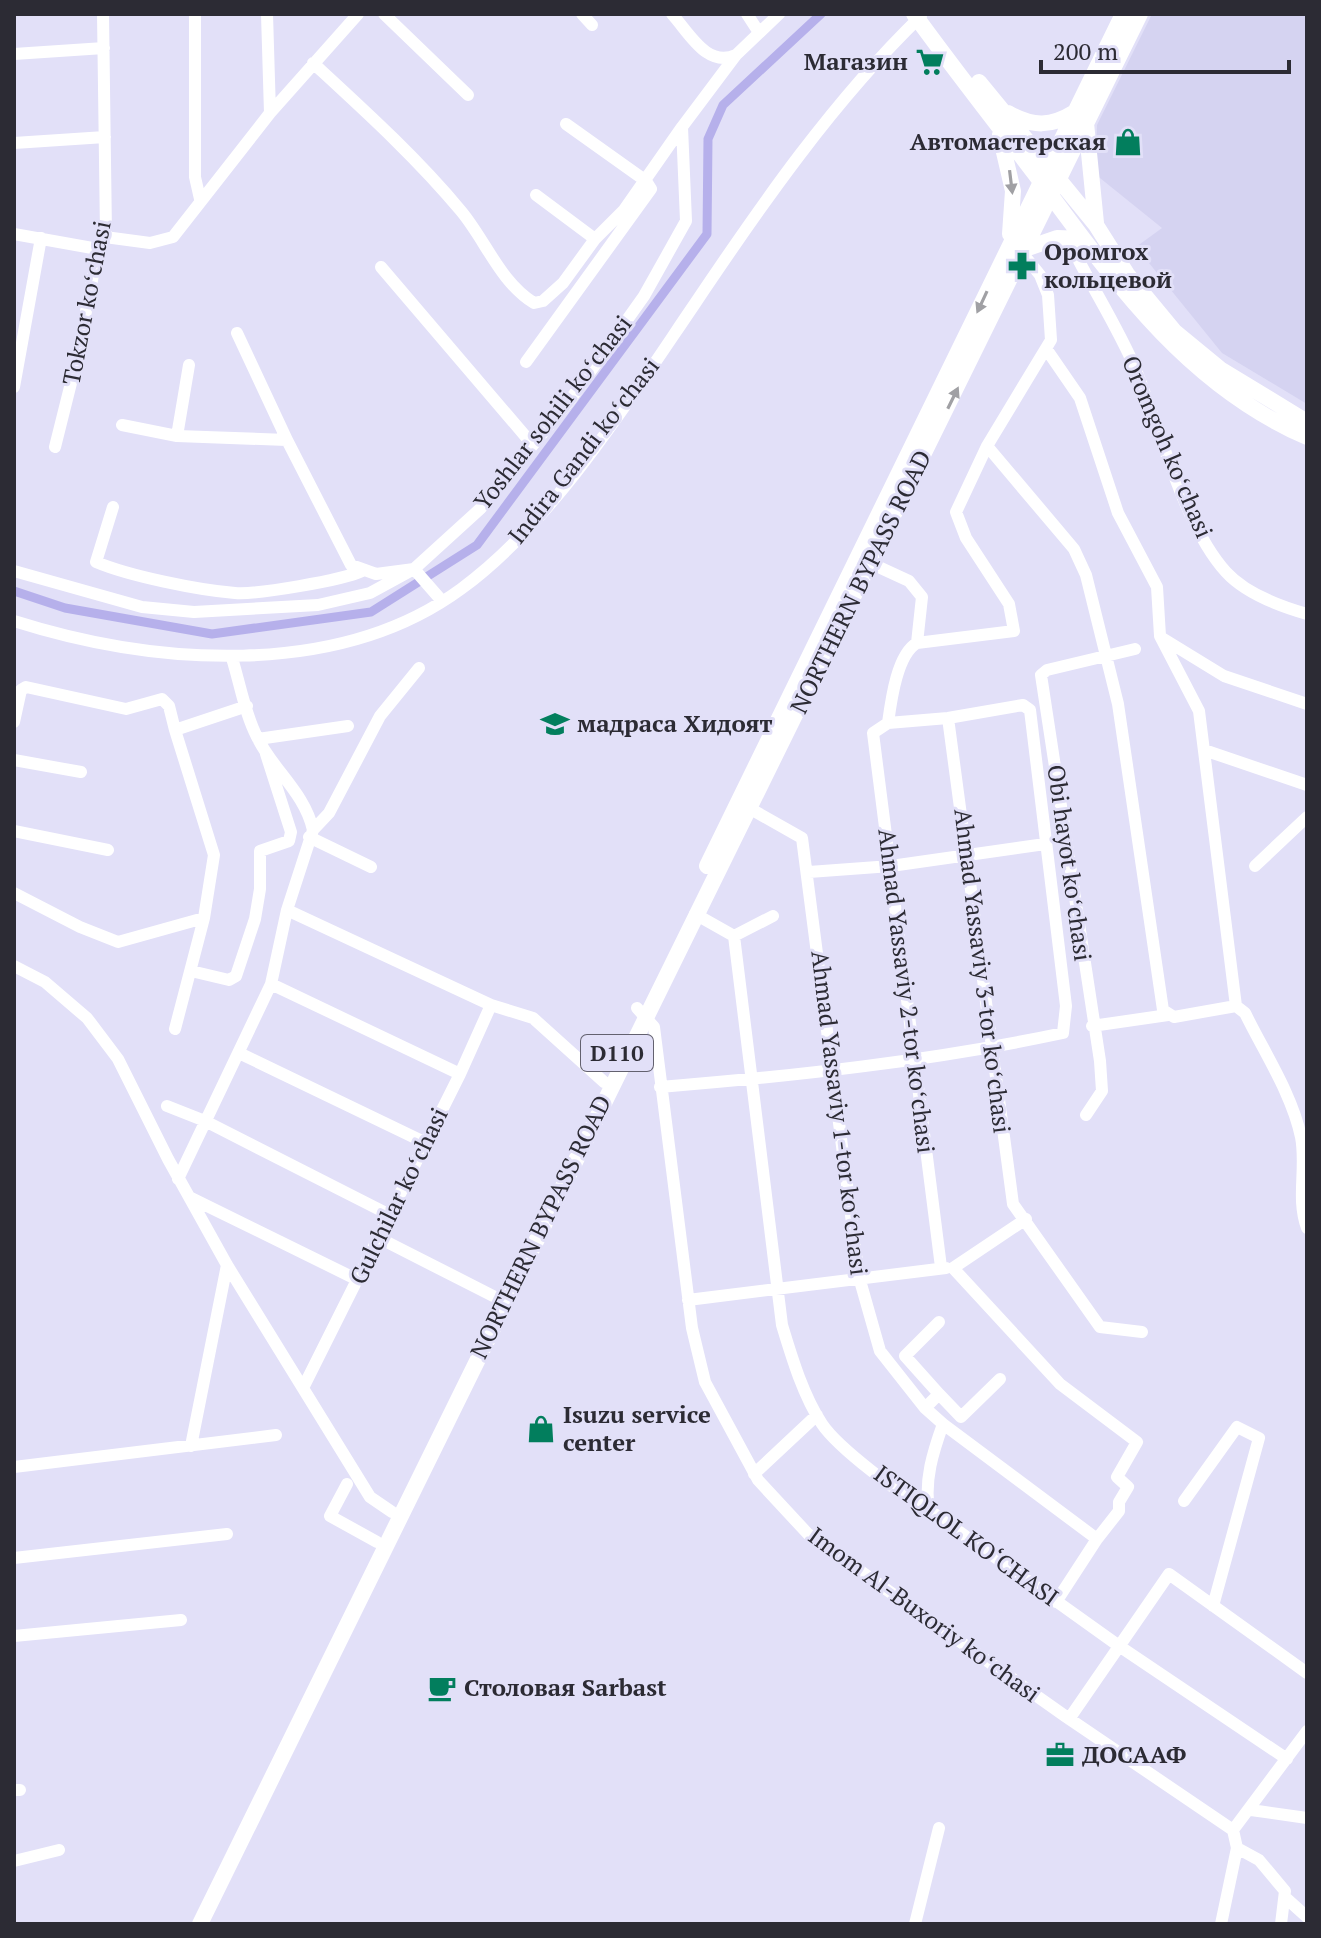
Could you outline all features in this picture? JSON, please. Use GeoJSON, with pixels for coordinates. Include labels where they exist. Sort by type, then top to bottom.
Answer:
{"type":"FeatureCollection","features":[{"type":"Feature","properties":{"kind":"main road","name":"NORTHERN BYPASS ROAD"},"geometry":{"type":"LineString","coordinates":[[191,1924],[250,1812],[1019,249],[1051,197],[1123,14]]}},
{"type":"Feature","properties":{"kind":"main road","name":"NORTHERN BYPASS ROAD"},"geometry":{"type":"LineString","coordinates":[[1019,249],[1043,173],[1140,14]]}},
{"type":"Feature","properties":{"kind":"main road"},"geometry":{"type":"LineString","coordinates":[[920,15],[1043,173],[1051,197],[1082,239],[1201,356],[1307,422]]}},
{"type":"Feature","properties":{"kind":"main road"},"geometry":{"type":"LineString","coordinates":[[999,116],[1046,125],[1081,115],[1096,225]]}},
{"type":"Feature","properties":{"kind":"main road"},"geometry":{"type":"LineString","coordinates":[[999,116],[1013,191],[1019,249],[1057,238],[1082,239]]}},
{"type":"Feature","properties":{"kind":"main road"},"geometry":{"type":"LineString","coordinates":[[1043,173],[1059,179],[1096,225],[1136,309],[1195,368],[1250,405],[1307,437]]}},
{"type":"Feature","properties":{"kind":"main road","name":"NORTHERN BYPASS ROAD"},"geometry":{"type":"LineString","coordinates":[[361,1584],[377,1542],[473,1356],[497,1298],[604,1082],[695,914],[749,808],[780,730],[870,563],[896,499]]}},
{"type":"Feature","properties":{"kind":"main road","name":"NORTHERN BYPASS ROAD"},"geometry":{"type":"LineString","coordinates":[[200,1924],[250,1812]]}},
{"type":"Feature","properties":{"kind":"street","name":"Tokzor koʻchasi"},"geometry":{"type":"LineString","coordinates":[[55,447],[102,243],[105,137],[103,14]]}},
{"type":"Feature","properties":{"kind":"street"},"geometry":{"type":"LineString","coordinates":[[195,14],[195,177],[200,199]]}},
{"type":"Feature","properties":{"kind":"street"},"geometry":{"type":"LineString","coordinates":[[267,14],[270,113]]}},
{"type":"Feature","properties":{"kind":"street"},"geometry":{"type":"LineString","coordinates":[[14,234],[102,243],[163,242],[180,228],[270,113],[358,14]]}},
{"type":"Feature","properties":{"kind":"street"},"geometry":{"type":"LineString","coordinates":[[384,14],[468,95]]}},
{"type":"Feature","properties":{"kind":"street"},"geometry":{"type":"LineString","coordinates":[[582,14],[592,25]]}},
{"type":"Feature","properties":{"kind":"street"},"geometry":{"type":"LineString","coordinates":[[672,14],[711,56],[725,59],[736,55]]}},
{"type":"Feature","properties":{"kind":"street"},"geometry":{"type":"LineString","coordinates":[[747,14],[758,31]]}},
{"type":"Feature","properties":{"kind":"street"},"geometry":{"type":"LineString","coordinates":[[313,63],[461,211],[502,272],[530,301],[543,301],[563,283],[595,239],[646,181],[736,55],[779,14]]}},
{"type":"Feature","properties":{"kind":"street","name":"Indira Gandi koʻchasi"},"geometry":{"type":"LineString","coordinates":[[14,621],[44,630],[181,655],[232,658],[337,645],[400,625],[438,596],[459,590],[516,542],[601,439],[768,199],[920,15]]}},
{"type":"Feature","properties":{"kind":"street"},"geometry":{"type":"LineString","coordinates":[[14,54],[104,48]]}},
{"type":"Feature","properties":{"kind":"street"},"geometry":{"type":"LineString","coordinates":[[526,362],[651,189],[646,181],[566,124]]}},
{"type":"Feature","properties":{"kind":"street","name":"Yoshlar sohili koʻchasi"},"geometry":{"type":"LineString","coordinates":[[14,571],[142,607],[194,612],[318,605],[370,593],[414,569],[481,508],[570,400],[644,296],[686,221],[682,127]]}},
{"type":"Feature","properties":{"kind":"street"},"geometry":{"type":"LineString","coordinates":[[14,143],[105,137]]}},
{"type":"Feature","properties":{"kind":"street"},"geometry":{"type":"LineString","coordinates":[[536,195],[595,239]]}},
{"type":"Feature","properties":{"kind":"street"},"geometry":{"type":"LineString","coordinates":[[14,387],[41,238]]}},
{"type":"Feature","properties":{"kind":"street","name":"Oromgoh koʻchasi"},"geometry":{"type":"LineString","coordinates":[[1082,239],[1076,245],[1079,261],[1135,367],[1182,493],[1208,546],[1227,574],[1241,585],[1266,599],[1307,614]]}},
{"type":"Feature","properties":{"kind":"street"},"geometry":{"type":"LineString","coordinates":[[660,1087],[751,1080],[991,1049],[1063,1033],[1066,1027],[1030,710],[1023,705],[948,718],[888,723],[909,647],[917,643],[1014,631],[1009,604],[1000,584],[966,538],[956,518],[959,503],[987,446],[1047,350],[1053,333],[1048,295],[1040,275],[1019,249]]}},
{"type":"Feature","properties":{"kind":"street"},"geometry":{"type":"LineString","coordinates":[[381,267],[532,444]]}},
{"type":"Feature","properties":{"kind":"street"},"geometry":{"type":"LineString","coordinates":[[237,333],[351,565],[362,571],[392,575],[414,569],[438,596]]}},
{"type":"Feature","properties":{"kind":"street"},"geometry":{"type":"LineString","coordinates":[[1047,350],[1080,398],[1118,513],[1157,587],[1160,636],[1195,698],[1236,1006],[1245,1013],[1281,1087],[1301,1138],[1300,1209],[1307,1228]]}},
{"type":"Feature","properties":{"kind":"street"},"geometry":{"type":"LineString","coordinates":[[177,436],[189,365]]}},
{"type":"Feature","properties":{"kind":"street"},"geometry":{"type":"LineString","coordinates":[[122,425],[177,436],[287,440]]}},
{"type":"Feature","properties":{"kind":"street"},"geometry":{"type":"LineString","coordinates":[[987,446],[1081,561],[1118,704],[1163,1010],[1174,1015]]}},
{"type":"Feature","properties":{"kind":"street"},"geometry":{"type":"LineString","coordinates":[[113,507],[96,562],[117,569],[238,594],[346,579],[362,571]]}},
{"type":"Feature","properties":{"kind":"street"},"geometry":{"type":"LineString","coordinates":[[870,563],[917,588],[923,612],[917,643]]}},
{"type":"Feature","properties":{"kind":"street"},"geometry":{"type":"LineString","coordinates":[[1160,636],[1224,676],[1307,704]]}},
{"type":"Feature","properties":{"kind":"street","name":"Obi hayot koʻchasi"},"geometry":{"type":"LineString","coordinates":[[1086,1115],[1102,1091],[1041,675],[1047,670],[1135,649]]}},
{"type":"Feature","properties":{"kind":"street"},"geometry":{"type":"LineString","coordinates":[[191,971],[229,980],[236,976],[255,919],[260,889],[260,851],[289,841],[291,832],[232,658]]}},
{"type":"Feature","properties":{"kind":"street"},"geometry":{"type":"LineString","coordinates":[[178,1179],[271,984],[287,910],[311,833],[329,813],[380,716],[419,668]]}},
{"type":"Feature","properties":{"kind":"street"},"geometry":{"type":"LineString","coordinates":[[14,722],[21,690],[26,687],[126,709],[162,699],[169,706],[214,855],[204,918],[175,1029]]}},
{"type":"Feature","properties":{"kind":"street"},"geometry":{"type":"LineString","coordinates":[[175,730],[247,706]]}},
{"type":"Feature","properties":{"kind":"street","name":"Ahmad Yassaviy 3-tor koʻchasi"},"geometry":{"type":"LineString","coordinates":[[948,718],[1013,1204],[1100,1327],[1142,1332]]}},
{"type":"Feature","properties":{"kind":"street","name":"Ahmad Yassaviy 2-tor koʻchasi"},"geometry":{"type":"LineString","coordinates":[[888,723],[873,733],[913,1059],[947,1268]]}},
{"type":"Feature","properties":{"kind":"street"},"geometry":{"type":"LineString","coordinates":[[261,743],[348,726]]}},
{"type":"Feature","properties":{"kind":"street"},"geometry":{"type":"LineString","coordinates":[[261,743],[304,807],[311,833],[371,867]]}},
{"type":"Feature","properties":{"kind":"street"},"geometry":{"type":"LineString","coordinates":[[1204,750],[1307,785]]}},
{"type":"Feature","properties":{"kind":"street"},"geometry":{"type":"LineString","coordinates":[[14,760],[81,772]]}},
{"type":"Feature","properties":{"kind":"street","name":"Ahmad Yassaviy 1-tor koʻchasi"},"geometry":{"type":"LineString","coordinates":[[749,808],[802,838],[809,872],[859,1277],[880,1351],[925,1408],[943,1424],[1097,1539]]}},
{"type":"Feature","properties":{"kind":"street"},"geometry":{"type":"LineString","coordinates":[[1255,866],[1307,817]]}},
{"type":"Feature","properties":{"kind":"street"},"geometry":{"type":"LineString","coordinates":[[14,831],[108,850]]}},
{"type":"Feature","properties":{"kind":"street"},"geometry":{"type":"LineString","coordinates":[[809,872],[891,866],[1045,844]]}},
{"type":"Feature","properties":{"kind":"street"},"geometry":{"type":"LineString","coordinates":[[14,893],[80,927],[118,942],[204,918]]}},
{"type":"Feature","properties":{"kind":"street"},"geometry":{"type":"LineString","coordinates":[[287,910],[491,1005],[533,1018],[604,1082]]}},
{"type":"Feature","properties":{"kind":"street"},"geometry":{"type":"LineString","coordinates":[[695,914],[734,936],[773,916]]}},
{"type":"Feature","properties":{"kind":"street","name":"ISTIQLOL KO‘CHASI"},"geometry":{"type":"LineString","coordinates":[[734,936],[775,1287],[790,1352],[824,1427],[907,1499],[929,1510],[1119,1646],[1287,1759]]}},
{"type":"Feature","properties":{"kind":"street"},"geometry":{"type":"LineString","coordinates":[[14,966],[45,982],[87,1018],[118,1059],[178,1179],[227,1265],[370,1497],[392,1512]]}},
{"type":"Feature","properties":{"kind":"street"},"geometry":{"type":"LineString","coordinates":[[271,984],[460,1074]]}},
{"type":"Feature","properties":{"kind":"street","name":"Gulchilar koʻchasi"},"geometry":{"type":"LineString","coordinates":[[304,1386],[460,1074],[491,1005]]}},
{"type":"Feature","properties":{"kind":"street"},"geometry":{"type":"LineString","coordinates":[[1092,1026],[1236,1006]]}},
{"type":"Feature","properties":{"kind":"street","name":"Imom Al-Buxoriy koʻchasi"},"geometry":{"type":"LineString","coordinates":[[641,1012],[654,1027],[688,1300],[705,1382],[754,1474],[808,1534],[1069,1719],[1233,1830]]}},
{"type":"Feature","properties":{"kind":"street"},"geometry":{"type":"LineString","coordinates":[[239,1053],[426,1143]]}},
{"type":"Feature","properties":{"kind":"street"},"geometry":{"type":"LineString","coordinates":[[167,1106],[205,1121],[390,1215]]}},
{"type":"Feature","properties":{"kind":"street"},"geometry":{"type":"LineString","coordinates":[[191,1198],[358,1280]]}},
{"type":"Feature","properties":{"kind":"street"},"geometry":{"type":"LineString","coordinates":[[688,1300],[947,1268],[1026,1219]]}},
{"type":"Feature","properties":{"kind":"street"},"geometry":{"type":"LineString","coordinates":[[379,1238],[497,1298]]}},
{"type":"Feature","properties":{"kind":"street"},"geometry":{"type":"LineString","coordinates":[[191,1446],[227,1265]]}},
{"type":"Feature","properties":{"kind":"street"},"geometry":{"type":"LineString","coordinates":[[947,1268],[1060,1384],[1137,1442],[1119,1468],[1117,1477],[1128,1487],[1119,1502],[1119,1511],[1056,1602]]}},
{"type":"Feature","properties":{"kind":"street"},"geometry":{"type":"LineString","coordinates":[[939,1322],[905,1356],[961,1417],[1000,1379]]}},
{"type":"Feature","properties":{"kind":"street"},"geometry":{"type":"LineString","coordinates":[[925,1408],[939,1394]]}},
{"type":"Feature","properties":{"kind":"street"},"geometry":{"type":"LineString","coordinates":[[754,1474],[817,1415]]}},
{"type":"Feature","properties":{"kind":"street"},"geometry":{"type":"LineString","coordinates":[[929,1510],[927,1497],[932,1454],[943,1424]]}},
{"type":"Feature","properties":{"kind":"street"},"geometry":{"type":"LineString","coordinates":[[1184,1501],[1237,1427],[1259,1438],[1213,1606]]}},
{"type":"Feature","properties":{"kind":"street"},"geometry":{"type":"LineString","coordinates":[[14,1467],[276,1435]]}},
{"type":"Feature","properties":{"kind":"street"},"geometry":{"type":"LineString","coordinates":[[347,1484],[330,1516],[377,1542]]}},
{"type":"Feature","properties":{"kind":"street"},"geometry":{"type":"LineString","coordinates":[[14,1558],[227,1534]]}},
{"type":"Feature","properties":{"kind":"street"},"geometry":{"type":"LineString","coordinates":[[1069,1719],[1169,1574],[1307,1673]]}},
{"type":"Feature","properties":{"kind":"street"},"geometry":{"type":"LineString","coordinates":[[14,1636],[181,1620]]}},
{"type":"Feature","properties":{"kind":"street"},"geometry":{"type":"LineString","coordinates":[[1221,1924],[1237,1848],[1233,1830],[1251,1810],[1307,1731]]}},
{"type":"Feature","properties":{"kind":"street"},"geometry":{"type":"LineString","coordinates":[[1251,1810],[1307,1818]]}},
{"type":"Feature","properties":{"kind":"street"},"geometry":{"type":"LineString","coordinates":[[915,1924],[939,1828]]}},
{"type":"Feature","properties":{"kind":"street"},"geometry":{"type":"LineString","coordinates":[[1237,1848],[1259,1860],[1276,1876],[1287,1899],[1307,1917]]}},
{"type":"Feature","properties":{"kind":"street"},"geometry":{"type":"LineString","coordinates":[[14,1861],[59,1850]]}},
{"type":"Feature","properties":{"kind":"street"},"geometry":{"type":"LineString","coordinates":[[1281,1924],[1287,1899]]}},
{"type":"Feature","properties":{"kind":"shaded area"},"geometry":{"type":"Polygon","coordinates":[[[1152,14],[1307,14],[1307,404],[1222,353],[1136,247],[1162,228],[1095,174],[1097,125],[1152,14]]]}},
{"type":"Feature","properties":{"kind":"waterway"},"geometry":{"type":"LineString","coordinates":[[14,591],[65,608],[212,634],[371,612],[477,545],[707,234],[708,139],[723,105],[821,14]]}},
{"type":"Feature","properties":{"kind":"place","name":"Магазин"},"geometry":{"type":"Point","coordinates":[930,62]}},
{"type":"Feature","properties":{"kind":"place","name":"Автомастерская"},"geometry":{"type":"Point","coordinates":[1128,142]}},
{"type":"Feature","properties":{"kind":"place","name":"Оромгох кольцевой"},"geometry":{"type":"Point","coordinates":[1022,266]}},
{"type":"Feature","properties":{"kind":"place","name":"мадраса Хидоят"},"geometry":{"type":"Point","coordinates":[555,724]}},
{"type":"Feature","properties":{"kind":"place","name":"Isuzu service center"},"geometry":{"type":"Point","coordinates":[541,1429]}},
{"type":"Feature","properties":{"kind":"place","name":"Столовая Sarbast"},"geometry":{"type":"Point","coordinates":[442,1688]}},
{"type":"Feature","properties":{"kind":"place","name":"ДОСААФ"},"geometry":{"type":"Point","coordinates":[1060,1755]}}]}
